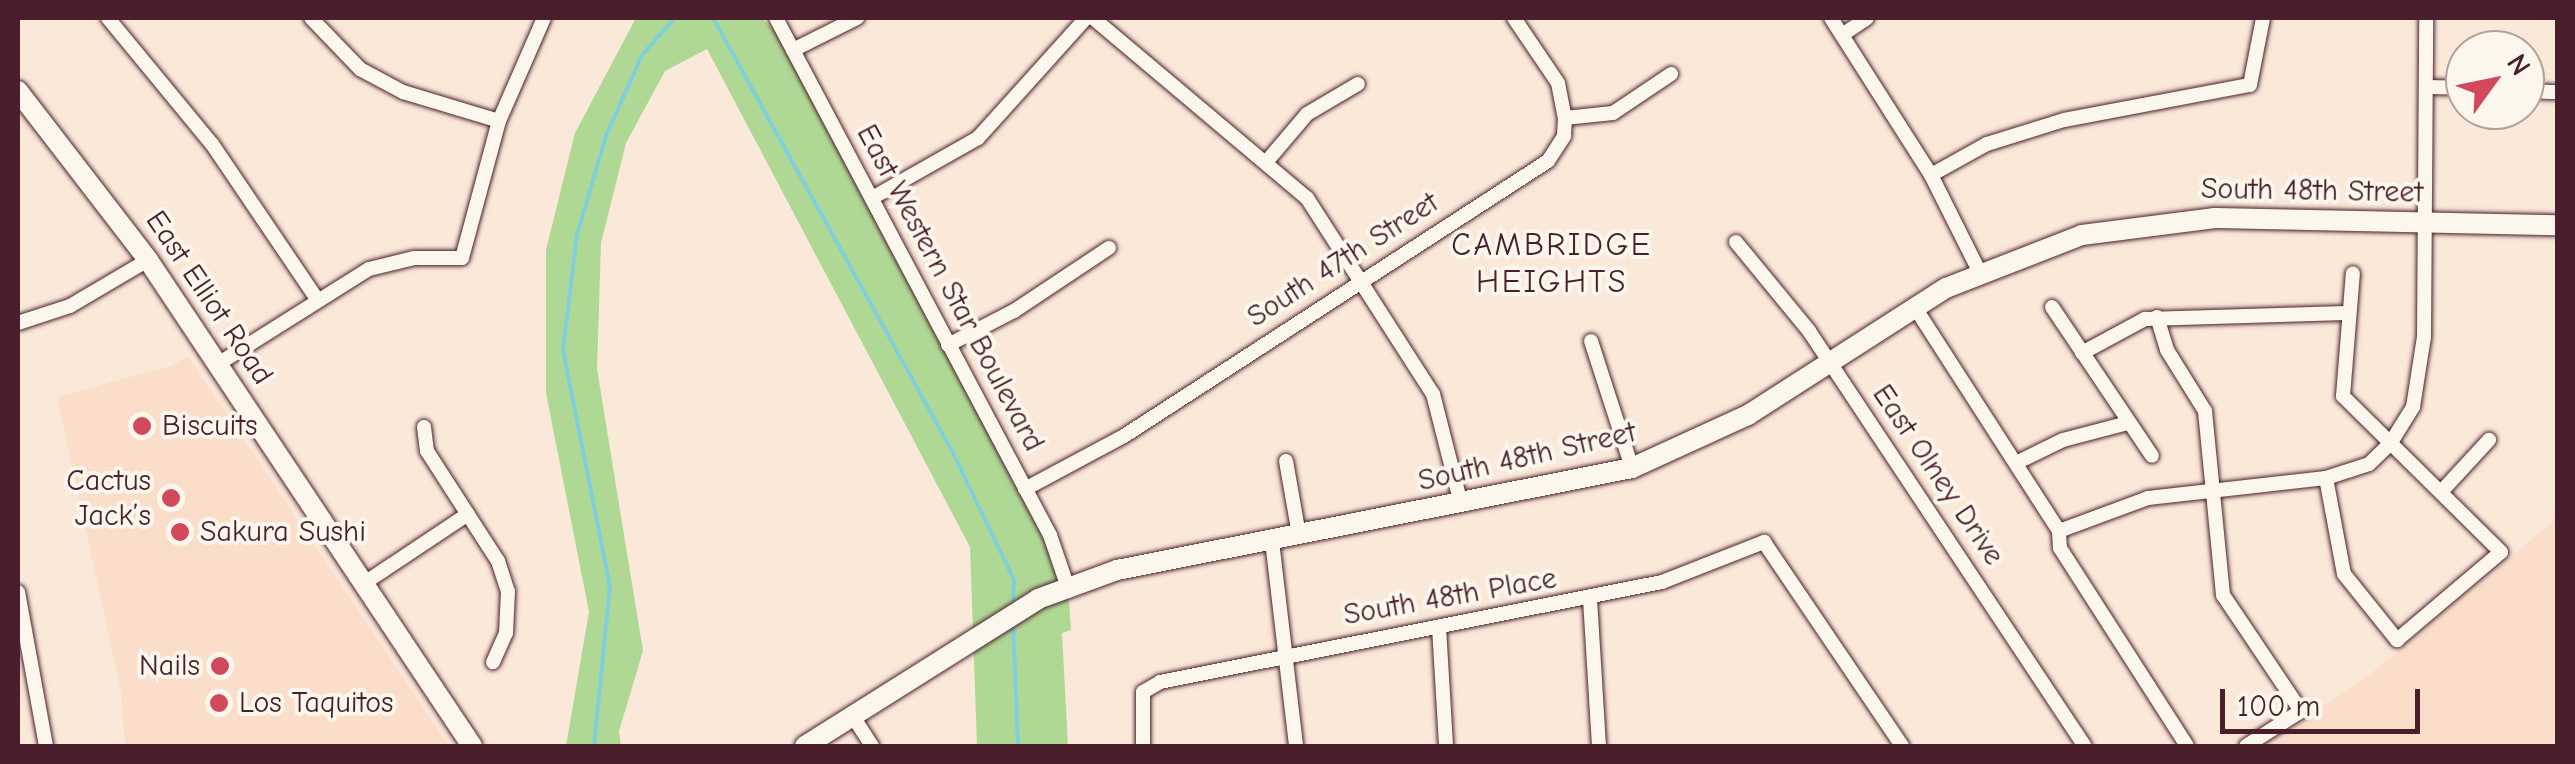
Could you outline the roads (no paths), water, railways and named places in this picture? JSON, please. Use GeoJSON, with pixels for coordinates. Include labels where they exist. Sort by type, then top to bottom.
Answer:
{"type":"FeatureCollection","features":[{"type":"Feature","properties":{"kind":"main road","name":"East Elliot Road"},"geometry":{"type":"LineString","coordinates":[[18,91],[148,260],[472,746]]}},
{"type":"Feature","properties":{"kind":"main road","name":"South 48th Street"},"geometry":{"type":"LineString","coordinates":[[804,746],[1038,599],[1117,570],[1632,468],[1705,438],[1914,306],[1980,271],[2082,235],[2170,221],[2558,225]]}},
{"type":"Feature","properties":{"kind":"street"},"geometry":{"type":"LineString","coordinates":[[108,18],[212,144],[317,299]]}},
{"type":"Feature","properties":{"kind":"street"},"geometry":{"type":"LineString","coordinates":[[311,18],[360,69],[403,92],[499,121]]}},
{"type":"Feature","properties":{"kind":"street"},"geometry":{"type":"LineString","coordinates":[[218,364],[317,299],[388,264],[462,258],[499,121],[544,18]]}},
{"type":"Feature","properties":{"kind":"street","name":"East Western Star Boulevard"},"geometry":{"type":"LineString","coordinates":[[776,18],[1025,489],[1068,588]]}},
{"type":"Feature","properties":{"kind":"street"},"geometry":{"type":"LineString","coordinates":[[793,50],[857,18]]}},
{"type":"Feature","properties":{"kind":"street"},"geometry":{"type":"LineString","coordinates":[[872,198],[978,138],[1089,18],[1268,160],[1307,198],[1433,394],[1461,504]]}},
{"type":"Feature","properties":{"kind":"street"},"geometry":{"type":"LineString","coordinates":[[1514,18],[1558,83],[1565,118],[1614,113],[1671,74]]}},
{"type":"Feature","properties":{"kind":"street"},"geometry":{"type":"LineString","coordinates":[[1830,18],[1931,175],[1980,271]]}},
{"type":"Feature","properties":{"kind":"street"},"geometry":{"type":"LineString","coordinates":[[1842,34],[1867,18]]}},
{"type":"Feature","properties":{"kind":"street"},"geometry":{"type":"LineString","coordinates":[[1931,175],[1987,144],[2064,120],[2250,85],[2263,18]]}},
{"type":"Feature","properties":{"kind":"street"},"geometry":{"type":"LineString","coordinates":[[2060,531],[2120,504],[2212,489],[2326,478],[2370,464],[2390,444],[2412,407],[2422,355],[2426,18]]}},
{"type":"Feature","properties":{"kind":"street"},"geometry":{"type":"LineString","coordinates":[[1268,160],[1307,114],[1358,84]]}},
{"type":"Feature","properties":{"kind":"street"},"geometry":{"type":"LineString","coordinates":[[2426,87],[2445,87]]}},
{"type":"Feature","properties":{"kind":"street","name":"South 47th Street"},"geometry":{"type":"LineString","coordinates":[[1025,489],[1124,436],[1548,160],[1564,136],[1565,118]]}},
{"type":"Feature","properties":{"kind":"street","name":"East Olney Drive"},"geometry":{"type":"LineString","coordinates":[[1736,242],[1830,362],[2085,746]]}},
{"type":"Feature","properties":{"kind":"street"},"geometry":{"type":"LineString","coordinates":[[948,345],[1014,311],[1109,248]]}},
{"type":"Feature","properties":{"kind":"street"},"geometry":{"type":"LineString","coordinates":[[18,323],[70,306],[148,260]]}},
{"type":"Feature","properties":{"kind":"street"},"geometry":{"type":"LineString","coordinates":[[2326,478],[2344,574],[2397,640],[2501,552],[2343,396],[2353,273]]}},
{"type":"Feature","properties":{"kind":"street"},"geometry":{"type":"LineString","coordinates":[[1914,306],[2060,531],[2060,548],[2187,746]]}},
{"type":"Feature","properties":{"kind":"street"},"geometry":{"type":"LineString","coordinates":[[2052,307],[2152,456]]}},
{"type":"Feature","properties":{"kind":"street"},"geometry":{"type":"LineString","coordinates":[[2082,353],[2128,324],[2158,318],[2348,312]]}},
{"type":"Feature","properties":{"kind":"street"},"geometry":{"type":"LineString","coordinates":[[2158,318],[2167,350],[2205,411],[2223,595],[2301,711],[2246,746]]}},
{"type":"Feature","properties":{"kind":"street"},"geometry":{"type":"LineString","coordinates":[[1591,341],[1632,468]]}},
{"type":"Feature","properties":{"kind":"street"},"geometry":{"type":"LineString","coordinates":[[2016,463],[2063,440],[2128,422]]}},
{"type":"Feature","properties":{"kind":"street"},"geometry":{"type":"LineString","coordinates":[[424,427],[427,451],[468,514],[508,591],[506,633],[493,662]]}},
{"type":"Feature","properties":{"kind":"street"},"geometry":{"type":"LineString","coordinates":[[2441,492],[2489,440]]}},
{"type":"Feature","properties":{"kind":"street"},"geometry":{"type":"LineString","coordinates":[[1286,462],[1299,535]]}},
{"type":"Feature","properties":{"kind":"street"},"geometry":{"type":"LineString","coordinates":[[363,584],[468,514]]}},
{"type":"Feature","properties":{"kind":"street"},"geometry":{"type":"LineString","coordinates":[[1272,541],[1290,654],[1296,746]]}},
{"type":"Feature","properties":{"kind":"street","name":"South 48th Place"},"geometry":{"type":"LineString","coordinates":[[1142,746],[1143,692],[1160,682],[1590,599],[1662,582],[1764,542],[1902,746]]}},
{"type":"Feature","properties":{"kind":"street"},"geometry":{"type":"LineString","coordinates":[[18,592],[46,746]]}},
{"type":"Feature","properties":{"kind":"street"},"geometry":{"type":"LineString","coordinates":[[1590,599],[1599,746]]}},
{"type":"Feature","properties":{"kind":"street"},"geometry":{"type":"LineString","coordinates":[[1439,626],[1446,746]]}},
{"type":"Feature","properties":{"kind":"street"},"geometry":{"type":"LineString","coordinates":[[852,715],[872,746]]}},
{"type":"Feature","properties":{"kind":"waterway"},"geometry":{"type":"LineString","coordinates":[[594,746],[610,587],[563,350],[577,235],[606,136],[642,55],[675,18]]}},
{"type":"Feature","properties":{"kind":"waterway"},"geometry":{"type":"LineString","coordinates":[[713,18],[952,451],[1014,580],[1013,607]]}},
{"type":"Feature","properties":{"kind":"waterway"},"geometry":{"type":"LineString","coordinates":[[1013,621],[1018,746]]}},
{"type":"Feature","properties":{"kind":"place","name":"Biscuits"},"geometry":{"type":"Point","coordinates":[142,426]}},
{"type":"Feature","properties":{"kind":"place","name":"Cactus Jack’s"},"geometry":{"type":"Point","coordinates":[171,498]}},
{"type":"Feature","properties":{"kind":"place","name":"Sakura Sushi"},"geometry":{"type":"Point","coordinates":[180,532]}},
{"type":"Feature","properties":{"kind":"place","name":"Nails"},"geometry":{"type":"Point","coordinates":[220,666]}},
{"type":"Feature","properties":{"kind":"place","name":"Los Taquitos"},"geometry":{"type":"Point","coordinates":[219,703]}},
{"type":"Feature","properties":{"kind":"district","name":"CAMBRIDGE HEIGHTS"},"geometry":{"type":"Point","coordinates":[1552,264]}}]}
